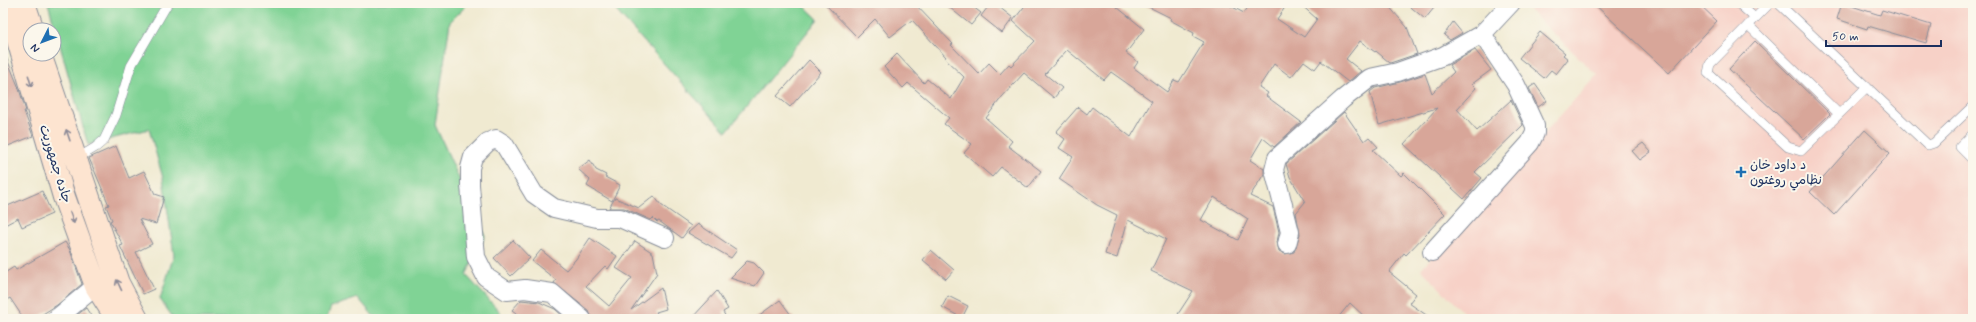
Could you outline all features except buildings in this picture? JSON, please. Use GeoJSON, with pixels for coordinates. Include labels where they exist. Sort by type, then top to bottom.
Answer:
{"type":"FeatureCollection","features":[{"type":"Feature","properties":{"kind":"main road","name":"جاده جمهوریت"},"geometry":{"type":"LineString","coordinates":[[7,3],[64,197],[96,286],[117,319]]}},
{"type":"Feature","properties":{"kind":"main road"},"geometry":{"type":"LineString","coordinates":[[24,3],[30,22]]}},
{"type":"Feature","properties":{"kind":"main road","name":"جاده جمهوریت"},"geometry":{"type":"LineString","coordinates":[[43,62],[118,283],[137,319]]}},
{"type":"Feature","properties":{"kind":"street"},"geometry":{"type":"LineString","coordinates":[[1287,244],[1290,232],[1274,170],[1277,158],[1343,99],[1370,78],[1398,72],[1443,56],[1482,34],[1511,3]]}},
{"type":"Feature","properties":{"kind":"street"},"geometry":{"type":"LineString","coordinates":[[1432,252],[1530,142],[1535,133],[1535,126],[1516,85],[1482,34]]}},
{"type":"Feature","properties":{"kind":"street"},"geometry":{"type":"LineString","coordinates":[[582,319],[552,293],[525,289],[507,291],[486,277],[476,258],[470,185],[470,168],[473,157],[481,148],[488,142],[496,139],[504,144],[534,194],[554,208],[597,218],[620,218],[665,238]]}},
{"type":"Feature","properties":{"kind":"street"},"geometry":{"type":"LineString","coordinates":[[56,319],[96,286]]}},
{"type":"Feature","properties":{"kind":"lane"},"geometry":{"type":"LineString","coordinates":[[76,159],[96,147],[104,140],[116,115],[131,66],[168,3]]}},
{"type":"Feature","properties":{"kind":"lane"},"geometry":{"type":"LineString","coordinates":[[1738,3],[1755,18]]}},
{"type":"Feature","properties":{"kind":"lane"},"geometry":{"type":"LineString","coordinates":[[1770,3],[1710,64],[1708,73],[1788,147],[1801,150],[1867,87]]}},
{"type":"Feature","properties":{"kind":"lane"},"geometry":{"type":"LineString","coordinates":[[1778,3],[1928,145],[1934,143],[1973,106]]}},
{"type":"Feature","properties":{"kind":"lane"},"geometry":{"type":"LineString","coordinates":[[1748,25],[1839,114]]}},
{"type":"Feature","properties":{"kind":"lane"},"geometry":{"type":"LineString","coordinates":[[1973,134],[1960,147],[1973,160]]}},
{"type":"Feature","properties":{"kind":"shaded area","name":"د داود خان نظامي روغتون"},"geometry":{"type":"Polygon","coordinates":[[[1536,3],[1973,3],[1973,319],[1470,319],[1421,269],[1597,75],[1529,10],[1536,3]]]}},
{"type":"Feature","properties":{"kind":"green space"},"geometry":{"type":"Polygon","coordinates":[[[48,3],[469,3],[450,22],[435,125],[485,236],[466,275],[501,313],[497,319],[376,319],[358,298],[331,307],[326,319],[174,319],[160,299],[174,255],[163,178],[149,129],[88,145],[62,53],[62,22],[53,22],[48,3]]]}},
{"type":"Feature","properties":{"kind":"green space"},"geometry":{"type":"Polygon","coordinates":[[[609,3],[801,3],[818,19],[726,132],[609,3]]]}},
{"type":"Feature","properties":{"kind":"place","name":"د داود خان نظامي روغتون"},"geometry":{"type":"Point","coordinates":[1741,172]}}]}
